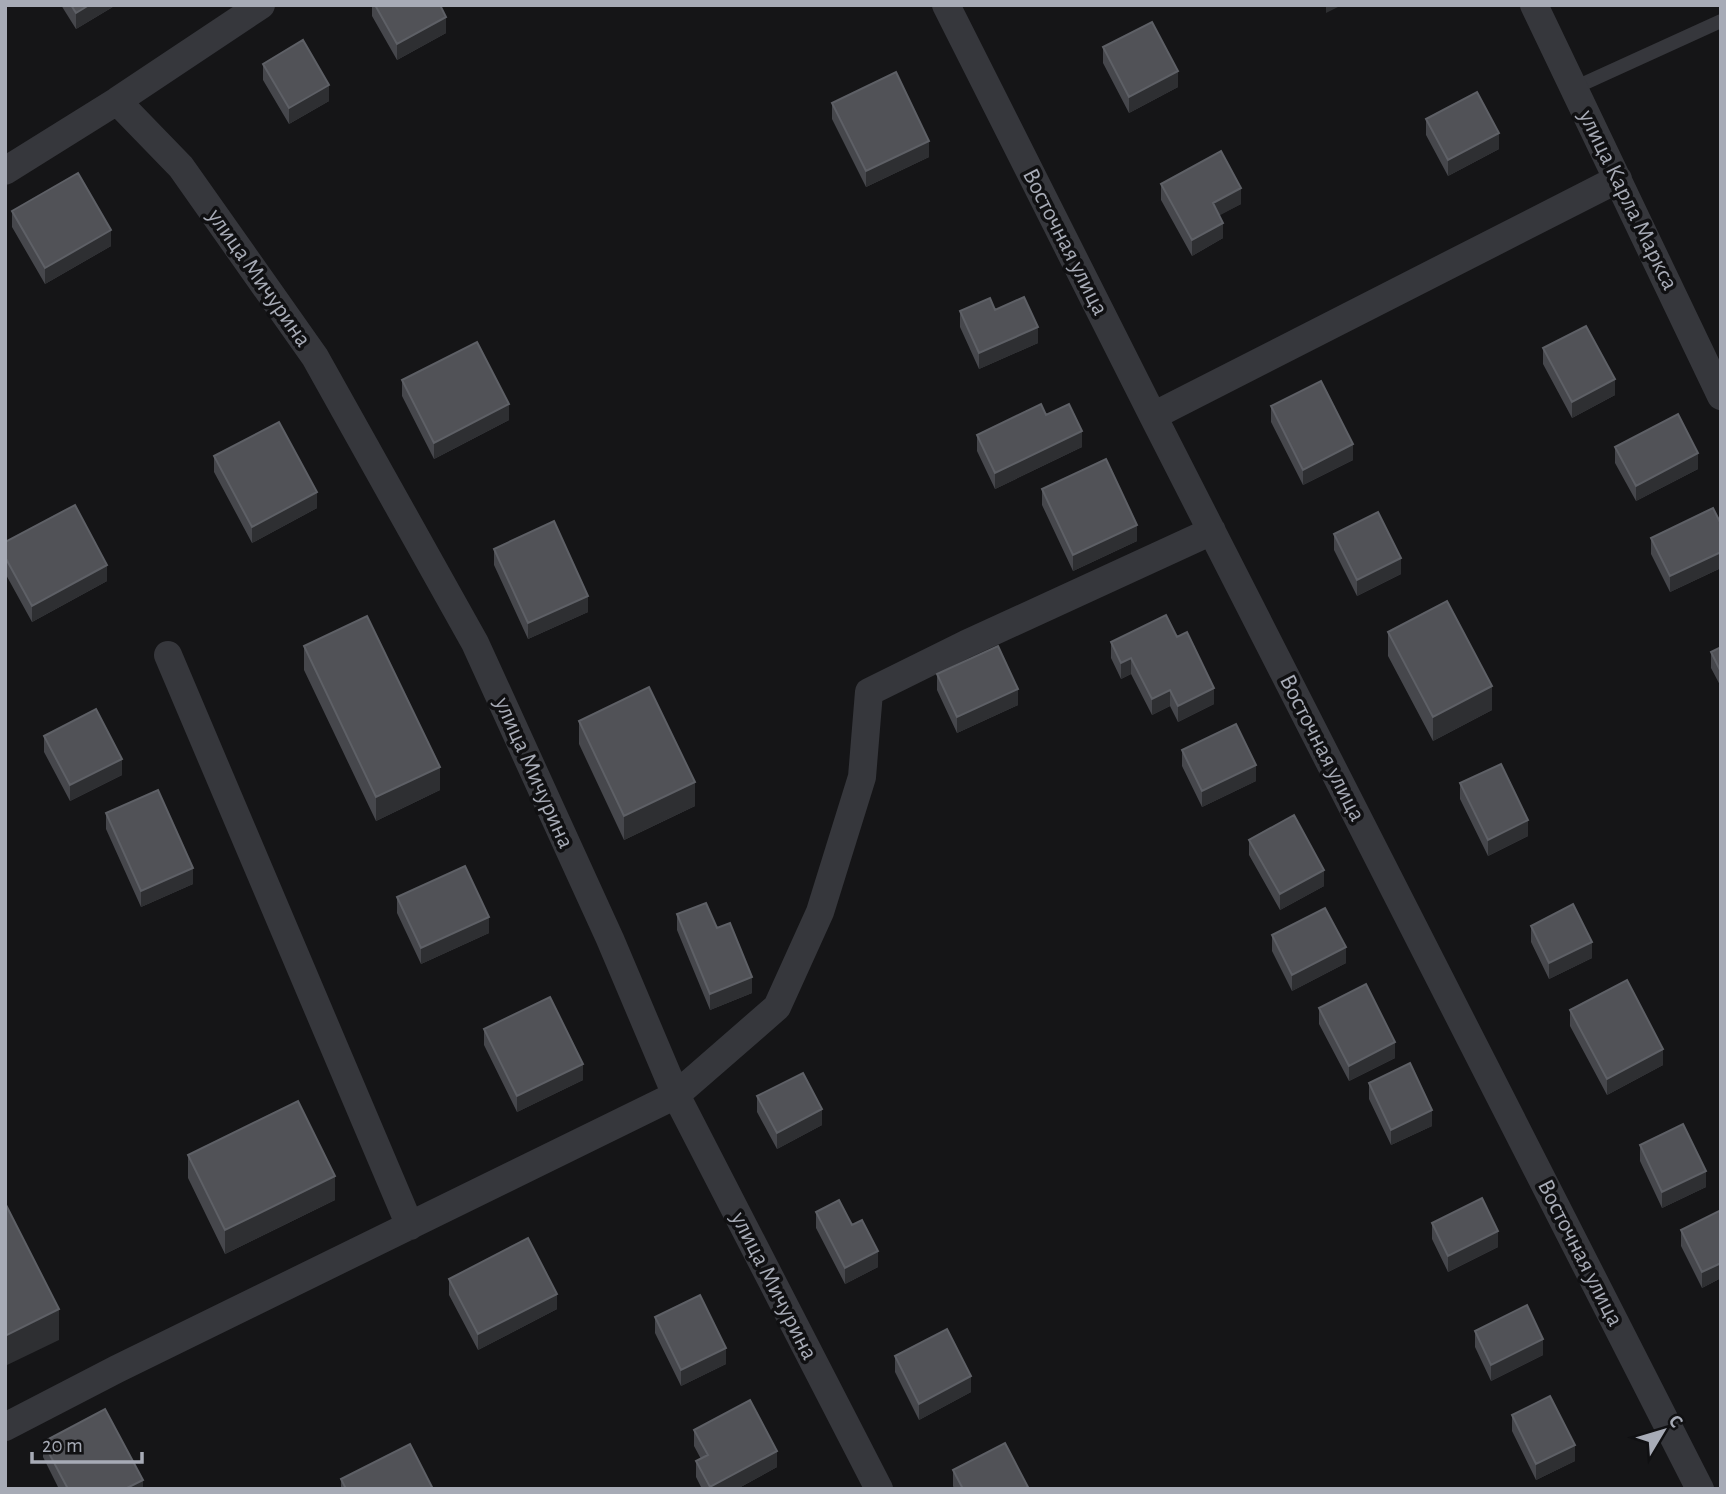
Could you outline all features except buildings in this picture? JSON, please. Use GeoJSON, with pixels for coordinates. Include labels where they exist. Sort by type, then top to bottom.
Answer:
{"type":"FeatureCollection","features":[{"type":"Feature","properties":{"kind":"street"},"geometry":{"type":"LineString","coordinates":[[5,171],[117,101],[261,5]]}},
{"type":"Feature","properties":{"kind":"street","name":"Восточная улица"},"geometry":{"type":"LineString","coordinates":[[946,5],[1700,1489]]}},
{"type":"Feature","properties":{"kind":"street","name":"улица Карла Маркса"},"geometry":{"type":"LineString","coordinates":[[1534,5],[1721,396]]}},
{"type":"Feature","properties":{"kind":"street","name":"улица Мичурина"},"geometry":{"type":"LineString","coordinates":[[117,101],[181,167],[315,357],[475,642],[610,939],[676,1095],[879,1489]]}},
{"type":"Feature","properties":{"kind":"street"},"geometry":{"type":"LineString","coordinates":[[1153,416],[1618,179]]}},
{"type":"Feature","properties":{"kind":"street"},"geometry":{"type":"LineString","coordinates":[[5,1427],[129,1363],[676,1095],[777,1007],[820,912],[862,777],[869,692],[966,644],[1212,531]]}},
{"type":"Feature","properties":{"kind":"street"},"geometry":{"type":"LineString","coordinates":[[169,655],[410,1226]]}},
{"type":"Feature","properties":{"kind":"lane"},"geometry":{"type":"LineString","coordinates":[[1574,88],[1721,21]]}}]}
